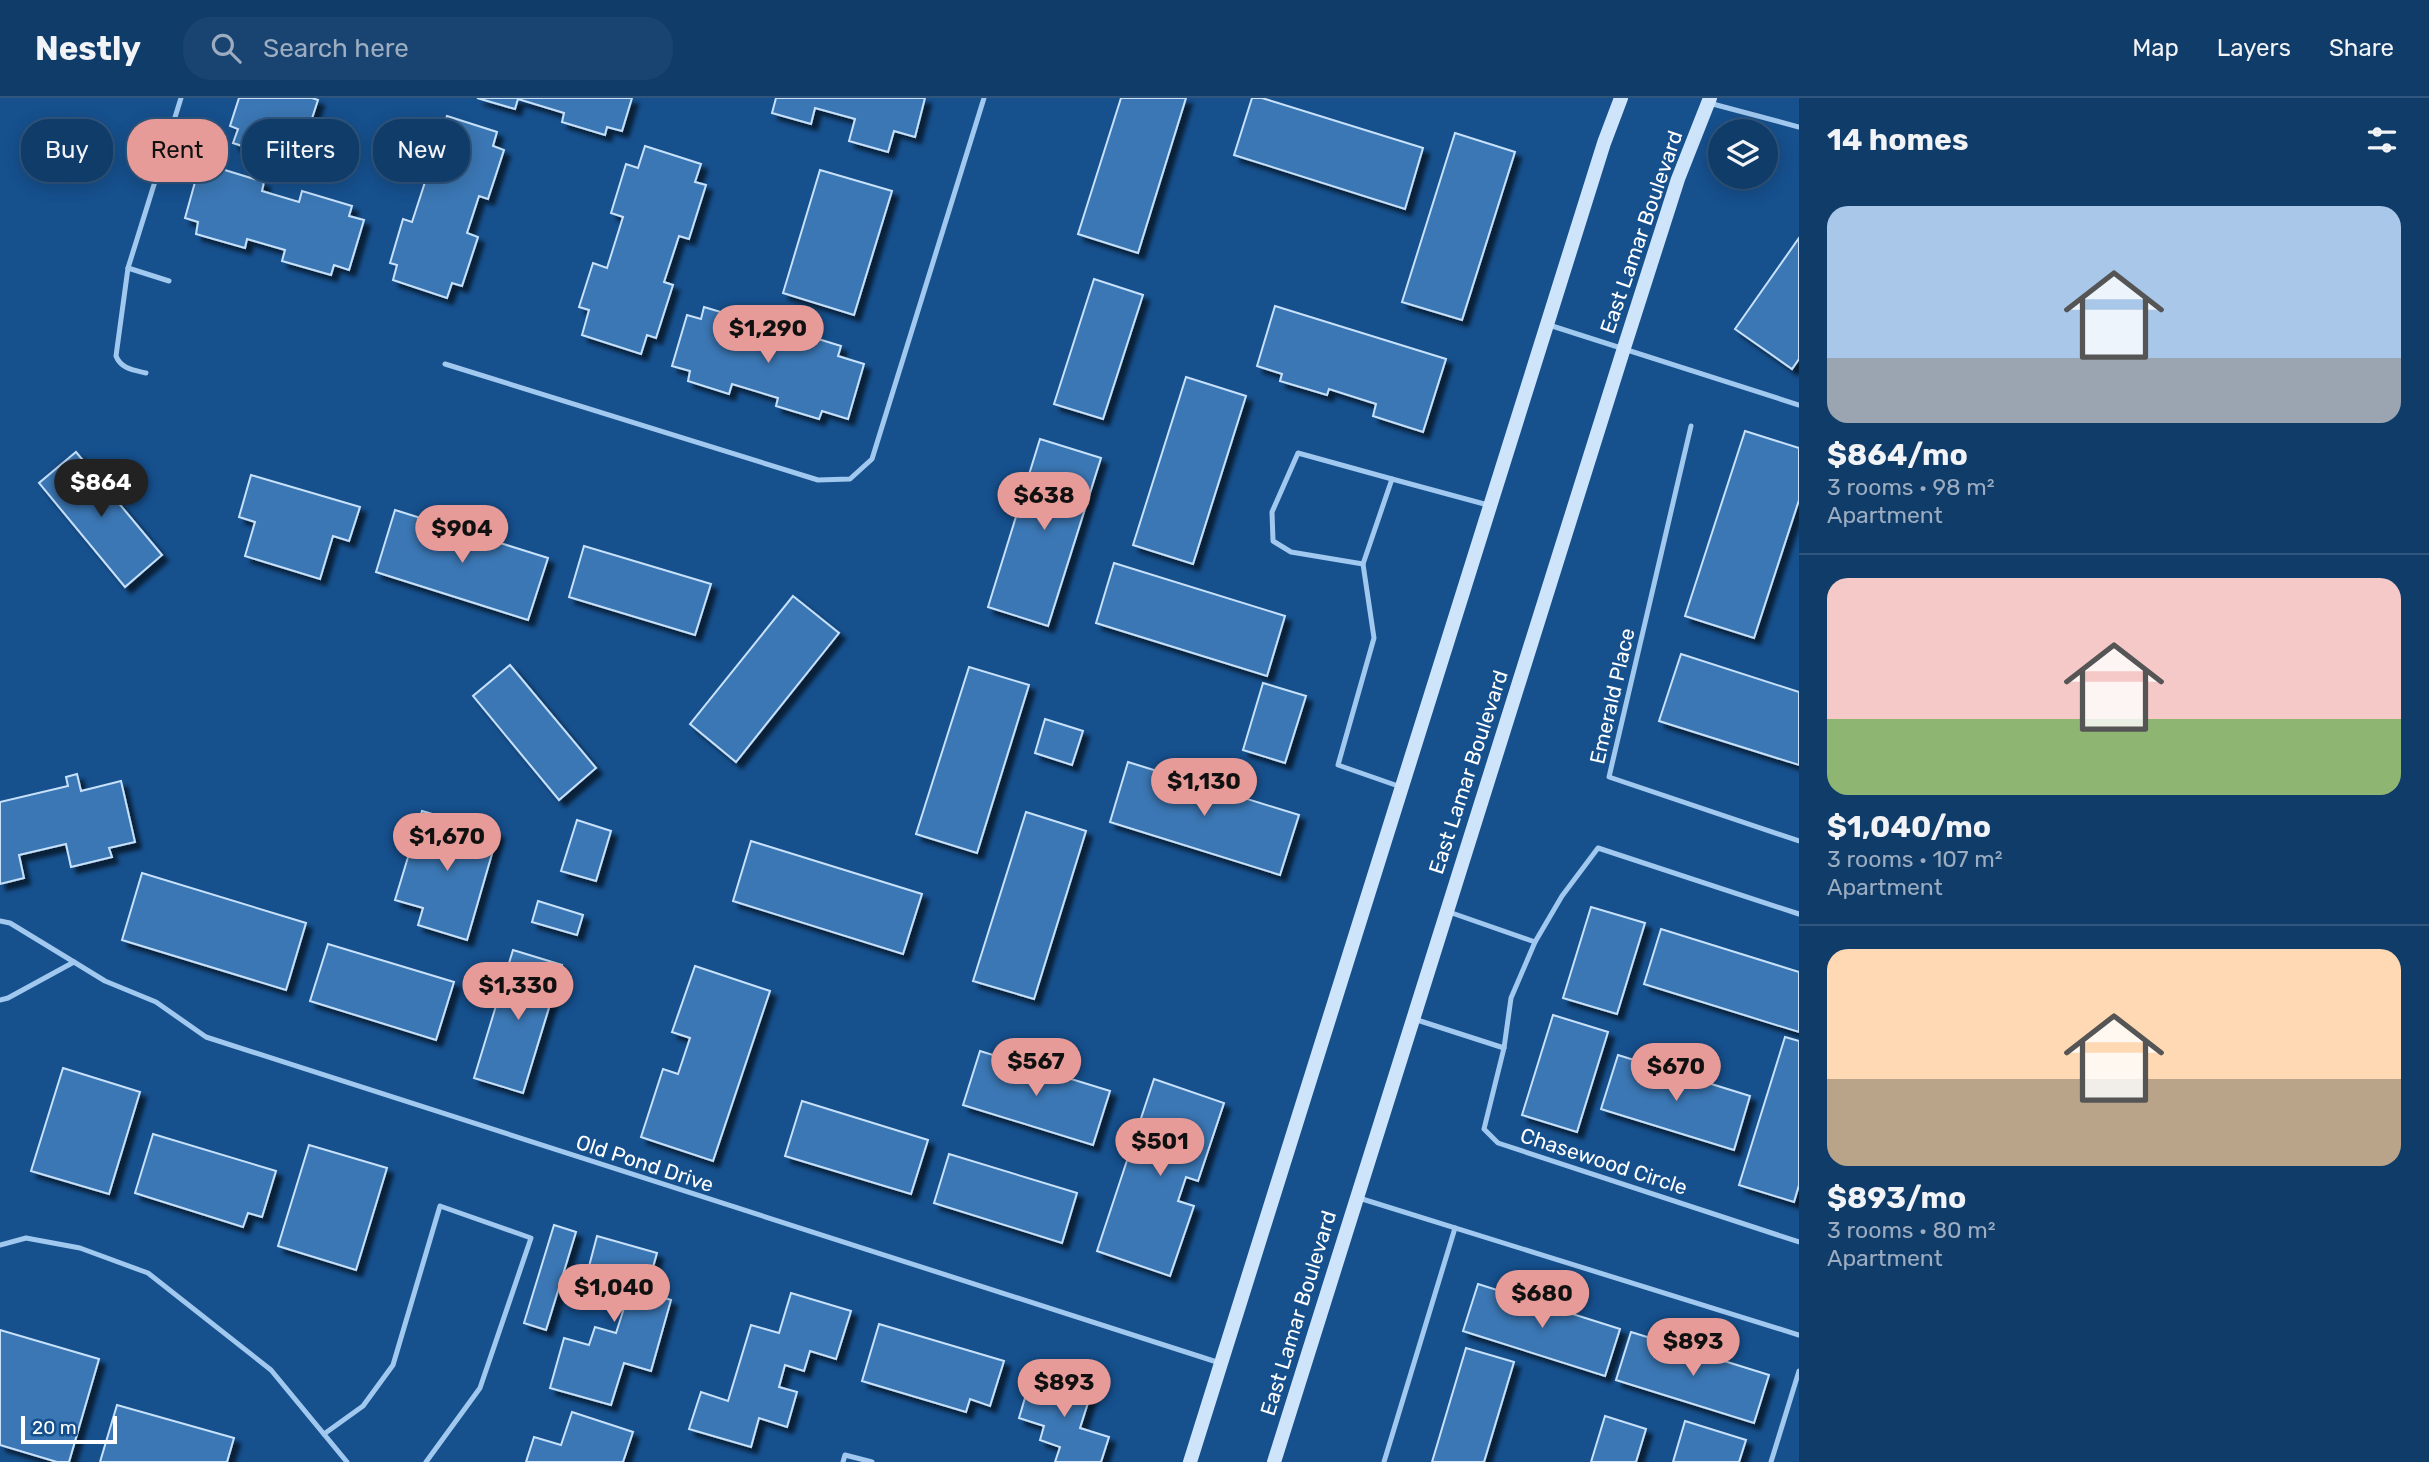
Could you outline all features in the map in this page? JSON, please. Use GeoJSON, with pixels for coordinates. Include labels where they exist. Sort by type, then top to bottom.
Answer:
{"type":"FeatureCollection","features":[{"type":"Feature","properties":{"kind":"main road"},"geometry":{"type":"LineString","coordinates":[[1190,1462],[1547,324],[1621,98]]}},
{"type":"Feature","properties":{"kind":"main road","name":"East Lamar Boulevard"},"geometry":{"type":"LineString","coordinates":[[1274,1462],[1623,348],[1678,179],[1709,100]]}},
{"type":"Feature","properties":{"kind":"lane"},"geometry":{"type":"LineString","coordinates":[[146,373],[124,367],[116,356],[128,268],[181,98]]}},
{"type":"Feature","properties":{"kind":"lane"},"geometry":{"type":"LineString","coordinates":[[445,365],[818,480],[850,479],[873,459],[984,98]]}},
{"type":"Feature","properties":{"kind":"lane"},"geometry":{"type":"LineString","coordinates":[[1709,100],[1799,127]]}},
{"type":"Feature","properties":{"kind":"lane"},"geometry":{"type":"LineString","coordinates":[[128,268],[169,281]]}},
{"type":"Feature","properties":{"kind":"lane"},"geometry":{"type":"LineString","coordinates":[[1547,324],[1799,405]]}},
{"type":"Feature","properties":{"kind":"lane","name":"Emerald Place"},"geometry":{"type":"LineString","coordinates":[[1691,426],[1609,777],[1799,841]]}},
{"type":"Feature","properties":{"kind":"lane"},"geometry":{"type":"LineString","coordinates":[[1363,564],[1291,552],[1273,541],[1272,512],[1298,453],[1491,506]]}},
{"type":"Feature","properties":{"kind":"lane"},"geometry":{"type":"LineString","coordinates":[[1392,479],[1363,564],[1374,638],[1338,765],[1402,788]]}},
{"type":"Feature","properties":{"kind":"lane","name":"Chasewood Circle"},"geometry":{"type":"LineString","coordinates":[[1799,914],[1598,848],[1562,896],[1535,942],[1511,998],[1504,1048],[1484,1129],[1498,1143],[1799,1242]]}},
{"type":"Feature","properties":{"kind":"lane"},"geometry":{"type":"LineString","coordinates":[[1445,911],[1535,942]]}},
{"type":"Feature","properties":{"kind":"lane","name":"Old Pond Drive"},"geometry":{"type":"LineString","coordinates":[[0,921],[10,923],[105,981],[156,1002],[206,1037],[1221,1363]]}},
{"type":"Feature","properties":{"kind":"lane"},"geometry":{"type":"LineString","coordinates":[[0,1000],[74,962]]}},
{"type":"Feature","properties":{"kind":"lane"},"geometry":{"type":"LineString","coordinates":[[1412,1018],[1504,1048]]}},
{"type":"Feature","properties":{"kind":"lane"},"geometry":{"type":"LineString","coordinates":[[1356,1197],[1799,1335]]}},
{"type":"Feature","properties":{"kind":"lane"},"geometry":{"type":"LineString","coordinates":[[324,1434],[363,1406],[393,1365],[440,1206],[531,1238],[480,1388],[426,1462]]}},
{"type":"Feature","properties":{"kind":"lane"},"geometry":{"type":"LineString","coordinates":[[1384,1462],[1455,1228]]}},
{"type":"Feature","properties":{"kind":"lane"},"geometry":{"type":"LineString","coordinates":[[0,1245],[26,1238],[80,1248],[148,1273],[271,1370],[347,1462]]}},
{"type":"Feature","properties":{"kind":"lane"},"geometry":{"type":"LineString","coordinates":[[1771,1462],[1799,1371]]}},
{"type":"Feature","properties":{"kind":"lane"},"geometry":{"type":"LineString","coordinates":[[843,1462],[845,1455],[872,1462]]}},
{"type":"Feature","properties":{"kind":"building"},"geometry":{"type":"Polygon","coordinates":[[[239,98],[318,100],[312,119],[242,119],[242,146],[233,143],[238,129],[230,126],[239,98]]]}},
{"type":"Feature","properties":{"kind":"building"},"geometry":{"type":"Polygon","coordinates":[[[477,98],[632,98],[622,131],[607,127],[605,135],[562,122],[564,113],[518,99],[515,109],[477,98]]]}},
{"type":"Feature","properties":{"kind":"building"},"geometry":{"type":"Polygon","coordinates":[[[776,98],[925,98],[915,137],[894,131],[888,152],[849,141],[855,119],[815,108],[811,124],[772,113],[776,98]]]}},
{"type":"Feature","properties":{"kind":"building"},"geometry":{"type":"Polygon","coordinates":[[[1121,98],[1186,98],[1138,253],[1078,234],[1121,98]]]}},
{"type":"Feature","properties":{"kind":"building"},"geometry":{"type":"Polygon","coordinates":[[[1252,98],[1262,98],[1423,148],[1405,209],[1234,155],[1252,98]]]}},
{"type":"Feature","properties":{"kind":"building"},"geometry":{"type":"Polygon","coordinates":[[[470,123],[497,132],[493,146],[504,150],[488,199],[479,196],[467,233],[478,237],[462,286],[452,283],[447,298],[393,280],[397,265],[390,263],[403,219],[412,222],[425,182],[470,182],[470,123]]]}},
{"type":"Feature","properties":{"kind":"building"},"geometry":{"type":"Polygon","coordinates":[[[1455,133],[1515,152],[1462,320],[1402,302],[1455,133]]]}},
{"type":"Feature","properties":{"kind":"building"},"geometry":{"type":"Polygon","coordinates":[[[645,146],[701,164],[695,182],[706,185],[689,239],[679,236],[664,282],[673,285],[656,338],[647,335],[641,354],[582,335],[589,310],[579,307],[593,263],[607,268],[623,217],[611,213],[626,164],[638,168],[645,146]]]}},
{"type":"Feature","properties":{"kind":"building"},"geometry":{"type":"Polygon","coordinates":[[[820,170],[892,191],[854,315],[783,293],[820,170]]]}},
{"type":"Feature","properties":{"kind":"building"},"geometry":{"type":"Polygon","coordinates":[[[228,171],[242,175],[242,182],[264,182],[262,191],[299,202],[302,191],[352,206],[349,216],[364,220],[349,270],[334,265],[331,275],[282,261],[285,250],[247,239],[245,248],[196,234],[198,222],[185,218],[195,182],[228,182],[228,171]]]}},
{"type":"Feature","properties":{"kind":"building"},"geometry":{"type":"Polygon","coordinates":[[[1799,238],[1799,359],[1792,369],[1735,329],[1799,238]]]}},
{"type":"Feature","properties":{"kind":"building"},"geometry":{"type":"Polygon","coordinates":[[[1094,279],[1143,295],[1103,419],[1054,404],[1094,279]]]}},
{"type":"Feature","properties":{"kind":"building"},"geometry":{"type":"Polygon","coordinates":[[[1275,306],[1446,359],[1423,432],[1373,416],[1376,404],[1329,389],[1327,395],[1280,381],[1282,374],[1257,366],[1275,306]]]}},
{"type":"Feature","properties":{"kind":"building"},"geometry":{"type":"Polygon","coordinates":[[[704,307],[754,322],[751,331],[788,342],[792,331],[841,346],[838,356],[864,364],[848,419],[822,411],[819,419],[776,406],[778,398],[732,384],[729,394],[688,381],[690,371],[672,366],[687,315],[701,319],[704,307]]]}},
{"type":"Feature","properties":{"kind":"building"},"geometry":{"type":"Polygon","coordinates":[[[1186,377],[1246,396],[1193,564],[1133,545],[1186,377]]]}},
{"type":"Feature","properties":{"kind":"building"},"geometry":{"type":"Polygon","coordinates":[[[1745,431],[1799,448],[1799,500],[1754,638],[1685,616],[1745,431]]]}},
{"type":"Feature","properties":{"kind":"building"},"geometry":{"type":"Polygon","coordinates":[[[1040,439],[1101,458],[1048,626],[988,607],[1040,439]]]}},
{"type":"Feature","properties":{"kind":"building"},"geometry":{"type":"Polygon","coordinates":[[[76,452],[162,555],[125,587],[39,483],[76,452]]]}},
{"type":"Feature","properties":{"kind":"building"},"geometry":{"type":"Polygon","coordinates":[[[251,475],[360,507],[349,541],[333,536],[320,579],[245,556],[255,522],[239,517],[251,475]]]}},
{"type":"Feature","properties":{"kind":"building"},"geometry":{"type":"Polygon","coordinates":[[[395,510],[548,558],[528,620],[376,572],[395,510]]]}},
{"type":"Feature","properties":{"kind":"building"},"geometry":{"type":"Polygon","coordinates":[[[584,546],[711,584],[695,635],[569,597],[584,546]]]}},
{"type":"Feature","properties":{"kind":"building"},"geometry":{"type":"Polygon","coordinates":[[[1114,563],[1285,616],[1267,676],[1096,623],[1114,563]]]}},
{"type":"Feature","properties":{"kind":"building"},"geometry":{"type":"Polygon","coordinates":[[[793,596],[839,633],[736,762],[690,724],[793,596]]]}},
{"type":"Feature","properties":{"kind":"building"},"geometry":{"type":"Polygon","coordinates":[[[1681,654],[1799,692],[1799,765],[1659,721],[1681,654]]]}},
{"type":"Feature","properties":{"kind":"building"},"geometry":{"type":"Polygon","coordinates":[[[510,665],[596,768],[559,800],[473,696],[510,665]]]}},
{"type":"Feature","properties":{"kind":"building"},"geometry":{"type":"Polygon","coordinates":[[[969,667],[1029,685],[977,853],[916,834],[969,667]]]}},
{"type":"Feature","properties":{"kind":"building"},"geometry":{"type":"Polygon","coordinates":[[[1263,683],[1306,696],[1285,763],[1243,750],[1263,683]]]}},
{"type":"Feature","properties":{"kind":"building"},"geometry":{"type":"Polygon","coordinates":[[[1045,719],[1083,731],[1072,765],[1035,753],[1045,719]]]}},
{"type":"Feature","properties":{"kind":"building"},"geometry":{"type":"Polygon","coordinates":[[[1128,762],[1299,815],[1280,875],[1110,822],[1128,762]]]}},
{"type":"Feature","properties":{"kind":"building"},"geometry":{"type":"Polygon","coordinates":[[[77,774],[81,791],[121,781],[135,842],[109,848],[112,857],[71,867],[66,844],[19,855],[24,878],[0,884],[0,802],[68,786],[66,777],[77,774]]]}},
{"type":"Feature","properties":{"kind":"building"},"geometry":{"type":"Polygon","coordinates":[[[422,811],[498,833],[467,940],[418,925],[423,908],[395,900],[422,811]]]}},
{"type":"Feature","properties":{"kind":"building"},"geometry":{"type":"Polygon","coordinates":[[[1026,812],[1086,831],[1034,999],[973,981],[1026,812]]]}},
{"type":"Feature","properties":{"kind":"building"},"geometry":{"type":"Polygon","coordinates":[[[577,820],[611,831],[596,881],[561,871],[577,820]]]}},
{"type":"Feature","properties":{"kind":"building"},"geometry":{"type":"Polygon","coordinates":[[[751,841],[922,894],[903,954],[733,901],[751,841]]]}},
{"type":"Feature","properties":{"kind":"building"},"geometry":{"type":"Polygon","coordinates":[[[142,873],[306,923],[286,990],[122,940],[142,873]]]}},
{"type":"Feature","properties":{"kind":"building"},"geometry":{"type":"Polygon","coordinates":[[[538,901],[583,915],[577,935],[532,922],[538,901]]]}},
{"type":"Feature","properties":{"kind":"building"},"geometry":{"type":"Polygon","coordinates":[[[1591,907],[1645,923],[1617,1014],[1563,998],[1591,907]]]}},
{"type":"Feature","properties":{"kind":"building"},"geometry":{"type":"Polygon","coordinates":[[[1661,929],[1799,972],[1799,1032],[1644,984],[1661,929]]]}},
{"type":"Feature","properties":{"kind":"building"},"geometry":{"type":"Polygon","coordinates":[[[328,944],[454,982],[436,1040],[310,1001],[328,944]]]}},
{"type":"Feature","properties":{"kind":"building"},"geometry":{"type":"Polygon","coordinates":[[[513,950],[562,965],[523,1093],[474,1078],[513,950]]]}},
{"type":"Feature","properties":{"kind":"building"},"geometry":{"type":"Polygon","coordinates":[[[695,966],[770,991],[713,1161],[641,1137],[663,1069],[678,1074],[690,1038],[672,1032],[695,966]]]}},
{"type":"Feature","properties":{"kind":"building"},"geometry":{"type":"Polygon","coordinates":[[[1553,1015],[1608,1032],[1577,1132],[1522,1115],[1553,1015]]]}},
{"type":"Feature","properties":{"kind":"building"},"geometry":{"type":"Polygon","coordinates":[[[1785,1037],[1799,1041],[1799,1185],[1794,1202],[1739,1185],[1785,1037]]]}},
{"type":"Feature","properties":{"kind":"building"},"geometry":{"type":"Polygon","coordinates":[[[980,1051],[1110,1091],[1093,1145],[963,1105],[980,1051]]]}},
{"type":"Feature","properties":{"kind":"building"},"geometry":{"type":"Polygon","coordinates":[[[1618,1055],[1750,1096],[1734,1150],[1601,1109],[1618,1055]]]}},
{"type":"Feature","properties":{"kind":"building"},"geometry":{"type":"Polygon","coordinates":[[[63,1068],[140,1092],[109,1194],[31,1171],[63,1068]]]}},
{"type":"Feature","properties":{"kind":"building"},"geometry":{"type":"Polygon","coordinates":[[[1154,1079],[1224,1103],[1198,1181],[1186,1177],[1178,1201],[1194,1206],[1170,1276],[1097,1251],[1154,1079]]]}},
{"type":"Feature","properties":{"kind":"building"},"geometry":{"type":"Polygon","coordinates":[[[802,1101],[928,1140],[911,1194],[785,1156],[802,1101]]]}},
{"type":"Feature","properties":{"kind":"building"},"geometry":{"type":"Polygon","coordinates":[[[153,1134],[276,1171],[262,1217],[248,1213],[243,1227],[135,1193],[153,1134]]]}},
{"type":"Feature","properties":{"kind":"building"},"geometry":{"type":"Polygon","coordinates":[[[309,1145],[387,1168],[356,1270],[278,1246],[309,1145]]]}},
{"type":"Feature","properties":{"kind":"building"},"geometry":{"type":"Polygon","coordinates":[[[949,1154],[1077,1193],[1062,1243],[934,1203],[949,1154]]]}},
{"type":"Feature","properties":{"kind":"building"},"geometry":{"type":"Polygon","coordinates":[[[554,1225],[576,1232],[546,1330],[524,1323],[554,1225]]]}},
{"type":"Feature","properties":{"kind":"building"},"geometry":{"type":"Polygon","coordinates":[[[597,1236],[657,1253],[646,1292],[671,1300],[651,1371],[624,1363],[611,1405],[550,1388],[564,1338],[589,1345],[595,1327],[616,1333],[625,1305],[582,1293],[597,1236]]]}},
{"type":"Feature","properties":{"kind":"building"},"geometry":{"type":"Polygon","coordinates":[[[1478,1284],[1620,1329],[1605,1376],[1463,1331],[1478,1284]]]}},
{"type":"Feature","properties":{"kind":"building"},"geometry":{"type":"Polygon","coordinates":[[[791,1293],[851,1311],[836,1359],[810,1351],[804,1371],[785,1365],[779,1387],[797,1392],[787,1427],[759,1418],[751,1447],[689,1429],[701,1392],[728,1401],[751,1325],[779,1333],[791,1293]]]}},
{"type":"Feature","properties":{"kind":"building"},"geometry":{"type":"Polygon","coordinates":[[[879,1324],[1004,1361],[990,1406],[970,1399],[966,1412],[862,1381],[879,1324]]]}},
{"type":"Feature","properties":{"kind":"building"},"geometry":{"type":"Polygon","coordinates":[[[0,1330],[99,1359],[69,1462],[57,1462],[0,1445],[0,1330]]]}},
{"type":"Feature","properties":{"kind":"building"},"geometry":{"type":"Polygon","coordinates":[[[1631,1332],[1769,1375],[1754,1423],[1616,1380],[1631,1332]]]}},
{"type":"Feature","properties":{"kind":"building"},"geometry":{"type":"Polygon","coordinates":[[[1466,1348],[1514,1362],[1484,1462],[1432,1462],[1466,1348]]]}},
{"type":"Feature","properties":{"kind":"building"},"geometry":{"type":"Polygon","coordinates":[[[1052,1374],[1093,1387],[1080,1428],[1109,1437],[1101,1462],[1055,1462],[1060,1447],[1040,1440],[1044,1426],[1019,1418],[1030,1381],[1048,1387],[1052,1374]]]}},
{"type":"Feature","properties":{"kind":"building"},"geometry":{"type":"Polygon","coordinates":[[[117,1405],[234,1438],[227,1462],[100,1462],[117,1405]]]}},
{"type":"Feature","properties":{"kind":"building"},"geometry":{"type":"Polygon","coordinates":[[[572,1412],[633,1432],[623,1462],[526,1462],[534,1437],[561,1445],[572,1412]]]}},
{"type":"Feature","properties":{"kind":"building"},"geometry":{"type":"Polygon","coordinates":[[[1605,1416],[1646,1429],[1636,1462],[1591,1462],[1605,1416]]]}},
{"type":"Feature","properties":{"kind":"building"},"geometry":{"type":"Polygon","coordinates":[[[1685,1421],[1746,1440],[1739,1462],[1673,1462],[1685,1421]]]}}]}
